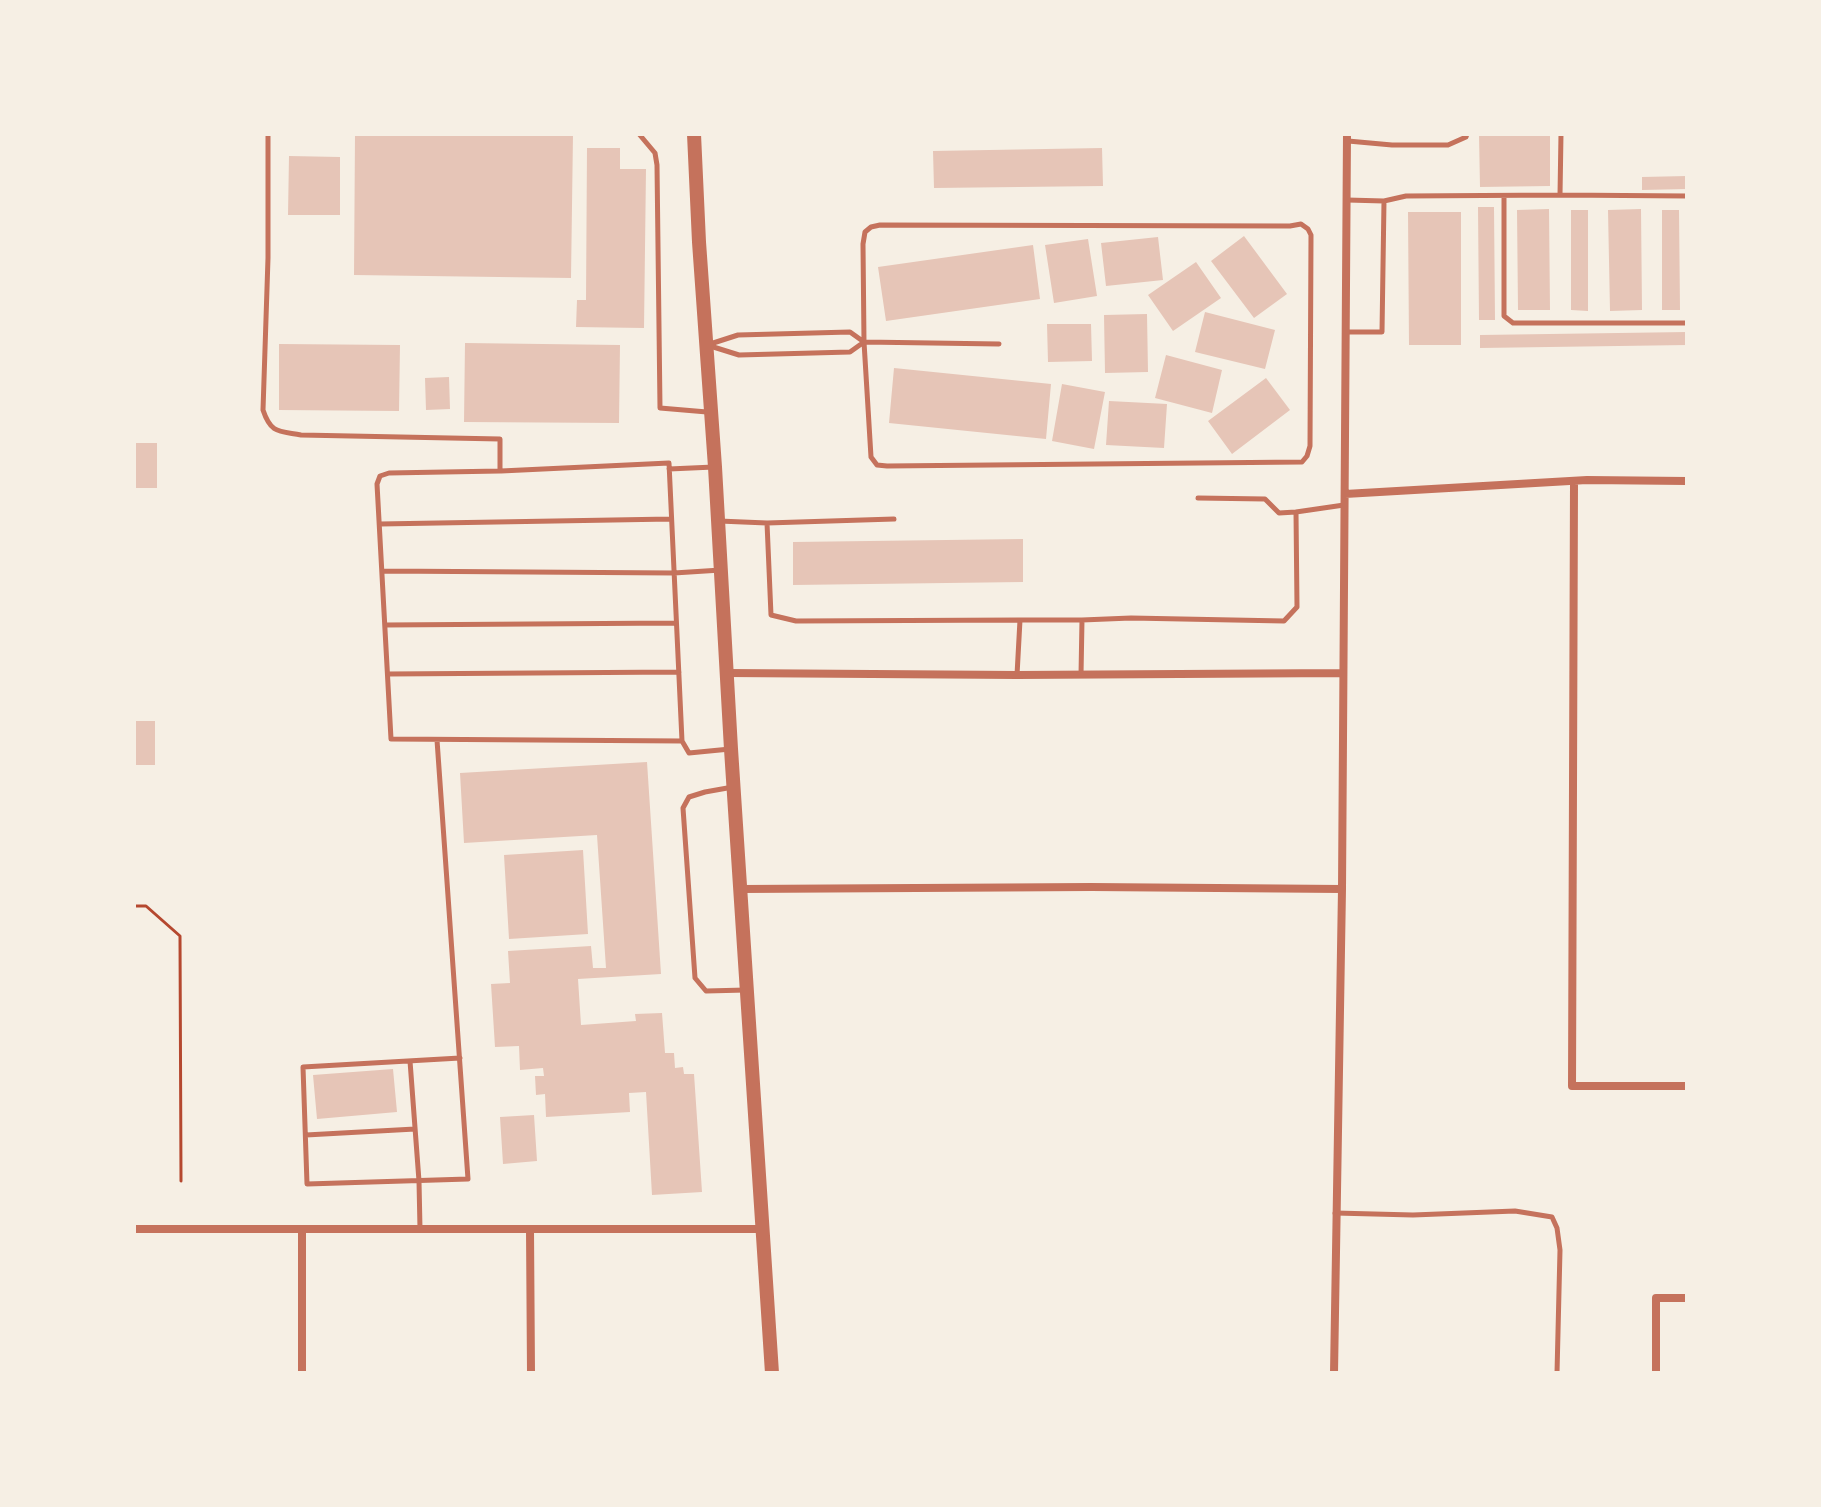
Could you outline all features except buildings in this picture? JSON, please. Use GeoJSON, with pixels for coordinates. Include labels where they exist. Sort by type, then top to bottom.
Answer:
{"type":"FeatureCollection","features":[{"type":"Feature","properties":{"kind":"street"},"geometry":{"type":"LineString","coordinates":[[694,134],[772,1373]]}},
{"type":"Feature","properties":{"kind":"street"},"geometry":{"type":"LineString","coordinates":[[1334,1373],[1342,889],[1347,138]]}},
{"type":"Feature","properties":{"kind":"street"},"geometry":{"type":"LineString","coordinates":[[1345,494],[1574,481],[1687,481]]}},
{"type":"Feature","properties":{"kind":"street"},"geometry":{"type":"LineString","coordinates":[[1574,481],[1572,1086],[1687,1086]]}},
{"type":"Feature","properties":{"kind":"street"},"geometry":{"type":"LineString","coordinates":[[728,673],[1342,673]]}},
{"type":"Feature","properties":{"kind":"street"},"geometry":{"type":"LineString","coordinates":[[742,889],[1342,889]]}},
{"type":"Feature","properties":{"kind":"street"},"geometry":{"type":"LineString","coordinates":[[134,1229],[763,1229]]}},
{"type":"Feature","properties":{"kind":"street"},"geometry":{"type":"LineString","coordinates":[[302,1230],[302,1373]]}},
{"type":"Feature","properties":{"kind":"street"},"geometry":{"type":"LineString","coordinates":[[530,1230],[531,1373]]}},
{"type":"Feature","properties":{"kind":"street"},"geometry":{"type":"LineString","coordinates":[[1656,1373],[1656,1298],[1687,1298]]}},
{"type":"Feature","properties":{"kind":"lane"},"geometry":{"type":"LineString","coordinates":[[268,134],[263,410],[268,423],[278,431],[301,435],[500,439],[500,471]]}},
{"type":"Feature","properties":{"kind":"lane"},"geometry":{"type":"LineString","coordinates":[[639,134],[655,153],[657,165],[660,408],[710,412]]}},
{"type":"Feature","properties":{"kind":"lane"},"geometry":{"type":"LineString","coordinates":[[1392,134],[1392,145]]}},
{"type":"Feature","properties":{"kind":"lane"},"geometry":{"type":"LineString","coordinates":[[1347,138],[1392,145],[1448,145],[1467,134]]}},
{"type":"Feature","properties":{"kind":"lane"},"geometry":{"type":"LineString","coordinates":[[1560,195],[1561,134]]}},
{"type":"Feature","properties":{"kind":"lane"},"geometry":{"type":"LineString","coordinates":[[1347,200],[1384,201],[1406,196],[1687,196]]}},
{"type":"Feature","properties":{"kind":"lane"},"geometry":{"type":"LineString","coordinates":[[1504,196],[1504,316],[1513,323],[1687,323]]}},
{"type":"Feature","properties":{"kind":"lane"},"geometry":{"type":"LineString","coordinates":[[1347,332],[1382,332],[1384,201]]}},
{"type":"Feature","properties":{"kind":"lane"},"geometry":{"type":"LineString","coordinates":[[1301,224],[1311,235],[1310,446],[1302,462],[877,465],[871,457],[864,342],[863,244],[865,232],[871,227],[1301,224]]}},
{"type":"Feature","properties":{"kind":"lane"},"geometry":{"type":"LineString","coordinates":[[707,345],[738,335],[850,332],[864,342],[999,344]]}},
{"type":"Feature","properties":{"kind":"lane"},"geometry":{"type":"LineString","coordinates":[[707,345],[739,355],[850,352],[864,342]]}},
{"type":"Feature","properties":{"kind":"lane"},"geometry":{"type":"LineString","coordinates":[[669,466],[682,741],[689,753],[731,749]]}},
{"type":"Feature","properties":{"kind":"lane"},"geometry":{"type":"LineString","coordinates":[[682,741],[391,739],[377,484],[380,476],[389,473],[715,467]]}},
{"type":"Feature","properties":{"kind":"lane"},"geometry":{"type":"LineString","coordinates":[[1198,498],[1265,499],[1279,513],[1344,505]]}},
{"type":"Feature","properties":{"kind":"lane"},"geometry":{"type":"LineString","coordinates":[[767,523],[771,615],[796,621],[1131,618],[1284,621],[1297,607],[1296,512]]}},
{"type":"Feature","properties":{"kind":"lane"},"geometry":{"type":"LineString","coordinates":[[380,524],[671,519]]}},
{"type":"Feature","properties":{"kind":"lane"},"geometry":{"type":"LineString","coordinates":[[718,521],[767,523],[894,519]]}},
{"type":"Feature","properties":{"kind":"lane"},"geometry":{"type":"LineString","coordinates":[[382,571],[674,573],[722,570]]}},
{"type":"Feature","properties":{"kind":"lane"},"geometry":{"type":"LineString","coordinates":[[1017,675],[1020,620]]}},
{"type":"Feature","properties":{"kind":"lane"},"geometry":{"type":"LineString","coordinates":[[1081,675],[1082,620]]}},
{"type":"Feature","properties":{"kind":"lane"},"geometry":{"type":"LineString","coordinates":[[385,625],[676,623]]}},
{"type":"Feature","properties":{"kind":"lane"},"geometry":{"type":"LineString","coordinates":[[388,674],[679,672]]}},
{"type":"Feature","properties":{"kind":"lane"},"geometry":{"type":"LineString","coordinates":[[437,740],[460,1058],[468,1179],[307,1184],[303,1067],[460,1058]]}},
{"type":"Feature","properties":{"kind":"lane"},"geometry":{"type":"LineString","coordinates":[[734,787],[689,797],[683,808],[695,978],[706,991],[747,990]]}},
{"type":"Feature","properties":{"kind":"lane"},"geometry":{"type":"LineString","coordinates":[[410,1061],[420,1230]]}},
{"type":"Feature","properties":{"kind":"lane"},"geometry":{"type":"LineString","coordinates":[[306,1135],[415,1129]]}},
{"type":"Feature","properties":{"kind":"lane"},"geometry":{"type":"LineString","coordinates":[[1335,1213],[1413,1215],[1515,1211],[1552,1217],[1560,1250],[1557,1373]]}},
{"type":"Feature","properties":{"kind":"path"},"geometry":{"type":"LineString","coordinates":[[134,906],[146,906],[180,936],[181,1181]]}}]}
